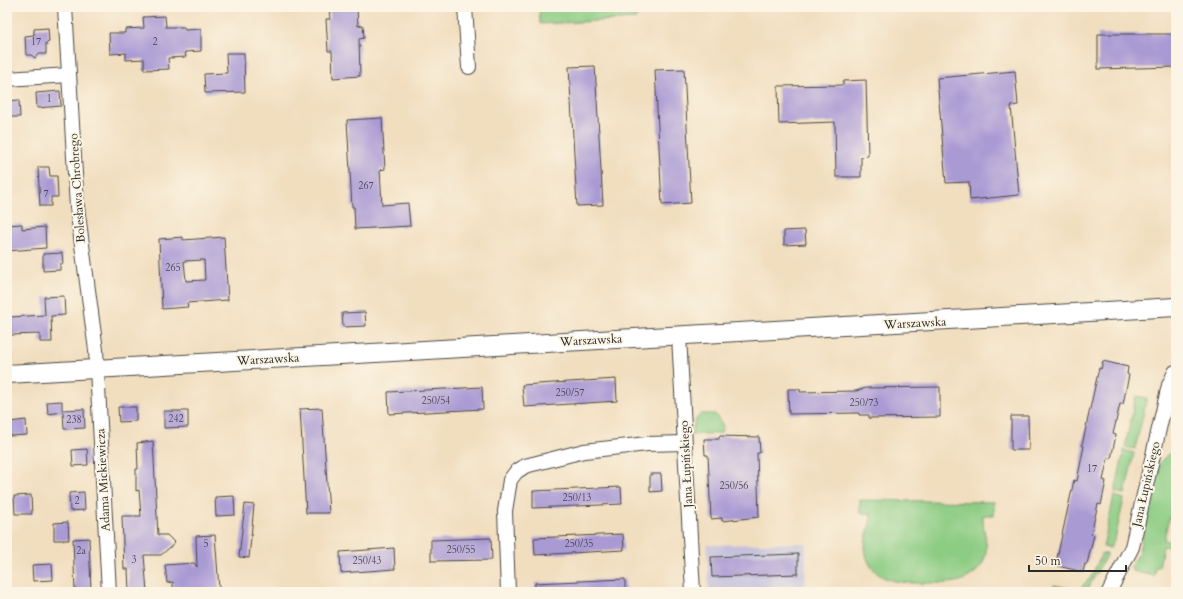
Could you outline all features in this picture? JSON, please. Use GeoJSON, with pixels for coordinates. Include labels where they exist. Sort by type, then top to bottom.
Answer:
{"type":"FeatureCollection","features":[{"type":"Feature","properties":{"kind":"main road","name":"Warszawska"},"geometry":{"type":"LineString","coordinates":[[7,374],[1176,308]]}},
{"type":"Feature","properties":{"kind":"street","name":"Bolesława Chrobrego"},"geometry":{"type":"LineString","coordinates":[[65,7],[77,207],[97,369]]}},
{"type":"Feature","properties":{"kind":"street"},"geometry":{"type":"LineString","coordinates":[[465,7],[469,67]]}},
{"type":"Feature","properties":{"kind":"street"},"geometry":{"type":"LineString","coordinates":[[7,79],[69,75]]}},
{"type":"Feature","properties":{"kind":"street","name":"Jana Łupińskiego"},"geometry":{"type":"LineString","coordinates":[[679,336],[693,592]]}},
{"type":"Feature","properties":{"kind":"street","name":"Adama Mickiewicza"},"geometry":{"type":"LineString","coordinates":[[97,369],[109,592]]}},
{"type":"Feature","properties":{"kind":"street","name":"Jana Łupińskiego"},"geometry":{"type":"LineString","coordinates":[[1109,592],[1132,547],[1169,386],[1175,372]]}},
{"type":"Feature","properties":{"kind":"street"},"geometry":{"type":"LineString","coordinates":[[508,592],[505,511],[510,480],[516,472],[525,466],[584,452],[647,444],[684,443]]}},
{"type":"Feature","properties":{"kind":"shaded area"},"geometry":{"type":"Polygon","coordinates":[[[806,543],[805,592],[709,592],[707,545],[806,543]]]}},
{"type":"Feature","properties":{"kind":"green space"},"geometry":{"type":"Polygon","coordinates":[[[539,7],[635,7],[636,19],[540,24],[539,7]]]}},
{"type":"Feature","properties":{"kind":"green space"},"geometry":{"type":"Polygon","coordinates":[[[1136,396],[1147,398],[1135,449],[1125,447],[1136,396]]]}},
{"type":"Feature","properties":{"kind":"green space"},"geometry":{"type":"Polygon","coordinates":[[[700,414],[715,414],[723,426],[721,433],[691,435],[695,421],[700,414]]]}},
{"type":"Feature","properties":{"kind":"green space"},"geometry":{"type":"Polygon","coordinates":[[[1124,450],[1134,453],[1125,494],[1115,492],[1124,450]]]}},
{"type":"Feature","properties":{"kind":"green space"},"geometry":{"type":"Polygon","coordinates":[[[1176,453],[1176,489],[1170,512],[1176,513],[1176,518],[1169,517],[1164,540],[1174,542],[1173,548],[1163,546],[1159,567],[1155,567],[1154,576],[1132,571],[1131,566],[1138,555],[1159,463],[1168,454],[1176,453]]]}},
{"type":"Feature","properties":{"kind":"green space"},"geometry":{"type":"Polygon","coordinates":[[[1114,496],[1124,499],[1115,539],[1110,548],[1103,547],[1114,496]]]}},
{"type":"Feature","properties":{"kind":"green space"},"geometry":{"type":"Polygon","coordinates":[[[860,500],[994,502],[994,515],[983,515],[986,555],[983,563],[976,572],[963,580],[955,582],[912,583],[893,581],[885,578],[871,567],[865,552],[871,514],[860,513],[860,500]]]}},
{"type":"Feature","properties":{"kind":"green space"},"geometry":{"type":"Polygon","coordinates":[[[1102,553],[1107,554],[1088,588],[1081,587],[1091,577],[1102,553]]]}},
{"type":"Feature","properties":{"kind":"green space"},"geometry":{"type":"Polygon","coordinates":[[[1054,585],[1081,591],[1053,592],[1054,585]]]}},
{"type":"Feature","properties":{"kind":"building"},"geometry":{"type":"Polygon","coordinates":[[[329,7],[357,7],[358,26],[363,25],[364,38],[359,39],[360,76],[333,78],[332,51],[328,51],[326,19],[330,19],[329,7]]]}},
{"type":"Feature","properties":{"kind":"building"},"geometry":{"type":"Polygon","coordinates":[[[165,16],[166,27],[184,27],[185,30],[201,29],[201,51],[185,52],[186,57],[168,58],[169,69],[144,70],[144,59],[126,60],[126,53],[110,54],[109,33],[125,33],[125,29],[144,28],[143,17],[165,16]]]}},
{"type":"Feature","properties":{"kind":"building"},"geometry":{"type":"Polygon","coordinates":[[[48,28],[49,42],[46,43],[46,54],[38,54],[35,58],[31,55],[26,55],[25,36],[34,35],[34,29],[48,28]]]}},
{"type":"Feature","properties":{"kind":"building"},"geometry":{"type":"Polygon","coordinates":[[[1098,34],[1176,34],[1176,67],[1098,69],[1098,34]]]}},
{"type":"Feature","properties":{"kind":"building"},"geometry":{"type":"Polygon","coordinates":[[[226,53],[244,53],[245,92],[205,93],[204,74],[227,73],[226,53]]]}},
{"type":"Feature","properties":{"kind":"building"},"geometry":{"type":"Polygon","coordinates":[[[595,66],[603,205],[577,206],[569,67],[595,66]]]}},
{"type":"Feature","properties":{"kind":"building"},"geometry":{"type":"Polygon","coordinates":[[[684,69],[691,203],[662,205],[655,70],[684,69]]]}},
{"type":"Feature","properties":{"kind":"building"},"geometry":{"type":"Polygon","coordinates":[[[1015,71],[1018,105],[1011,106],[1019,195],[970,200],[969,182],[946,183],[937,78],[1015,71]]]}},
{"type":"Feature","properties":{"kind":"building"},"geometry":{"type":"Polygon","coordinates":[[[866,80],[868,156],[861,157],[861,177],[836,177],[835,122],[779,124],[778,86],[843,85],[843,81],[866,80]]]}},
{"type":"Feature","properties":{"kind":"building"},"geometry":{"type":"Polygon","coordinates":[[[60,91],[61,106],[37,108],[36,93],[60,91]]]}},
{"type":"Feature","properties":{"kind":"building"},"geometry":{"type":"Polygon","coordinates":[[[19,100],[20,117],[7,117],[7,101],[19,100]]]}},
{"type":"Feature","properties":{"kind":"building"},"geometry":{"type":"Polygon","coordinates":[[[382,118],[385,169],[380,170],[382,205],[408,203],[410,226],[355,229],[354,207],[352,207],[347,120],[382,118]]]}},
{"type":"Feature","properties":{"kind":"building"},"geometry":{"type":"Polygon","coordinates":[[[38,167],[49,167],[50,176],[57,176],[58,197],[51,197],[51,206],[40,206],[38,167]]]}},
{"type":"Feature","properties":{"kind":"building"},"geometry":{"type":"Polygon","coordinates":[[[22,224],[22,229],[45,227],[46,248],[7,251],[7,225],[22,224]]]}},
{"type":"Feature","properties":{"kind":"building"},"geometry":{"type":"Polygon","coordinates":[[[805,230],[806,244],[784,245],[784,231],[805,230]]]}},
{"type":"Feature","properties":{"kind":"building"},"geometry":{"type":"Polygon","coordinates":[[[183,237],[183,240],[224,237],[228,300],[187,303],[188,307],[162,309],[159,239],[183,237]],[[204,260],[184,261],[186,281],[205,280],[204,260]]]}},
{"type":"Feature","properties":{"kind":"building"},"geometry":{"type":"Polygon","coordinates":[[[62,253],[63,264],[60,264],[60,270],[43,271],[43,254],[62,253]]]}},
{"type":"Feature","properties":{"kind":"building"},"geometry":{"type":"Polygon","coordinates":[[[64,296],[65,315],[51,316],[52,342],[40,342],[40,334],[11,335],[10,317],[45,315],[44,297],[64,296]]]}},
{"type":"Feature","properties":{"kind":"building"},"geometry":{"type":"Polygon","coordinates":[[[365,312],[366,326],[343,327],[342,313],[365,312]]]}},
{"type":"Feature","properties":{"kind":"building"},"geometry":{"type":"Polygon","coordinates":[[[1103,361],[1128,367],[1127,374],[1129,375],[1123,404],[1120,404],[1113,434],[1116,435],[1111,459],[1108,458],[1103,480],[1106,481],[1101,505],[1098,504],[1091,534],[1094,535],[1087,564],[1085,564],[1083,572],[1058,566],[1059,558],[1057,558],[1074,480],[1077,481],[1084,446],[1082,445],[1099,368],[1101,369],[1103,361]]]}},
{"type":"Feature","properties":{"kind":"building"},"geometry":{"type":"Polygon","coordinates":[[[616,379],[617,401],[524,407],[522,385],[616,379]]]}},
{"type":"Feature","properties":{"kind":"building"},"geometry":{"type":"Polygon","coordinates":[[[482,387],[483,409],[389,414],[388,392],[482,387]]]}},
{"type":"Feature","properties":{"kind":"building"},"geometry":{"type":"Polygon","coordinates":[[[940,387],[940,417],[869,418],[869,415],[859,415],[859,413],[789,414],[788,389],[800,389],[800,392],[856,391],[866,388],[940,387]]]}},
{"type":"Feature","properties":{"kind":"building"},"geometry":{"type":"Polygon","coordinates":[[[62,401],[62,410],[84,409],[85,428],[64,429],[63,412],[48,414],[47,402],[62,401]]]}},
{"type":"Feature","properties":{"kind":"building"},"geometry":{"type":"Polygon","coordinates":[[[118,407],[136,407],[136,421],[119,422],[118,407]]]}},
{"type":"Feature","properties":{"kind":"building"},"geometry":{"type":"Polygon","coordinates":[[[322,408],[329,513],[306,513],[300,409],[322,408]]]}},
{"type":"Feature","properties":{"kind":"building"},"geometry":{"type":"Polygon","coordinates":[[[164,411],[188,411],[188,427],[164,428],[164,411]]]}},
{"type":"Feature","properties":{"kind":"building"},"geometry":{"type":"Polygon","coordinates":[[[1011,416],[1028,416],[1029,450],[1011,450],[1011,416]]]}},
{"type":"Feature","properties":{"kind":"building"},"geometry":{"type":"Polygon","coordinates":[[[26,420],[27,435],[10,436],[9,422],[26,420]]]}},
{"type":"Feature","properties":{"kind":"building"},"geometry":{"type":"Polygon","coordinates":[[[719,436],[759,437],[760,453],[757,453],[759,517],[722,521],[722,518],[711,519],[708,455],[705,455],[704,439],[719,439],[719,436]]]}},
{"type":"Feature","properties":{"kind":"building"},"geometry":{"type":"Polygon","coordinates":[[[153,441],[158,535],[167,535],[175,543],[161,555],[144,555],[147,592],[129,592],[128,569],[124,569],[122,516],[141,516],[139,490],[136,491],[136,469],[138,469],[137,443],[153,441]]]}},
{"type":"Feature","properties":{"kind":"building"},"geometry":{"type":"Polygon","coordinates":[[[87,449],[88,465],[73,466],[72,450],[87,449]]]}},
{"type":"Feature","properties":{"kind":"building"},"geometry":{"type":"Polygon","coordinates":[[[650,474],[661,474],[662,491],[650,492],[650,474]]]}},
{"type":"Feature","properties":{"kind":"building"},"geometry":{"type":"Polygon","coordinates":[[[621,487],[622,504],[533,508],[533,491],[621,487]]]}},
{"type":"Feature","properties":{"kind":"building"},"geometry":{"type":"Polygon","coordinates":[[[84,492],[85,510],[70,511],[69,493],[84,492]]]}},
{"type":"Feature","properties":{"kind":"building"},"geometry":{"type":"Polygon","coordinates":[[[31,495],[32,514],[15,514],[14,496],[31,495]]]}},
{"type":"Feature","properties":{"kind":"building"},"geometry":{"type":"Polygon","coordinates":[[[234,496],[235,515],[216,516],[215,497],[234,496]]]}},
{"type":"Feature","properties":{"kind":"building"},"geometry":{"type":"Polygon","coordinates":[[[245,504],[254,505],[249,558],[239,557],[245,504]]]}},
{"type":"Feature","properties":{"kind":"building"},"geometry":{"type":"Polygon","coordinates":[[[68,522],[69,540],[54,540],[54,523],[68,522]]]}},
{"type":"Feature","properties":{"kind":"building"},"geometry":{"type":"Polygon","coordinates":[[[623,534],[624,550],[535,555],[534,538],[623,534]]]}},
{"type":"Feature","properties":{"kind":"building"},"geometry":{"type":"Polygon","coordinates":[[[215,535],[219,589],[173,591],[173,582],[167,583],[165,565],[194,563],[197,567],[196,536],[215,535]]]}},
{"type":"Feature","properties":{"kind":"building"},"geometry":{"type":"Polygon","coordinates":[[[89,538],[91,592],[75,592],[73,539],[89,538]]]}},
{"type":"Feature","properties":{"kind":"building"},"geometry":{"type":"Polygon","coordinates":[[[491,538],[492,560],[431,561],[431,540],[491,538]]]}},
{"type":"Feature","properties":{"kind":"building"},"geometry":{"type":"Polygon","coordinates":[[[394,548],[395,569],[341,573],[340,552],[394,548]]]}},
{"type":"Feature","properties":{"kind":"building"},"geometry":{"type":"Polygon","coordinates":[[[798,554],[798,574],[712,577],[711,557],[798,554]]]}},
{"type":"Feature","properties":{"kind":"building"},"geometry":{"type":"Polygon","coordinates":[[[52,564],[53,580],[33,581],[32,565],[52,564]]]}},
{"type":"Feature","properties":{"kind":"building"},"geometry":{"type":"Polygon","coordinates":[[[625,579],[625,592],[535,592],[535,583],[625,579]]]}}]}
